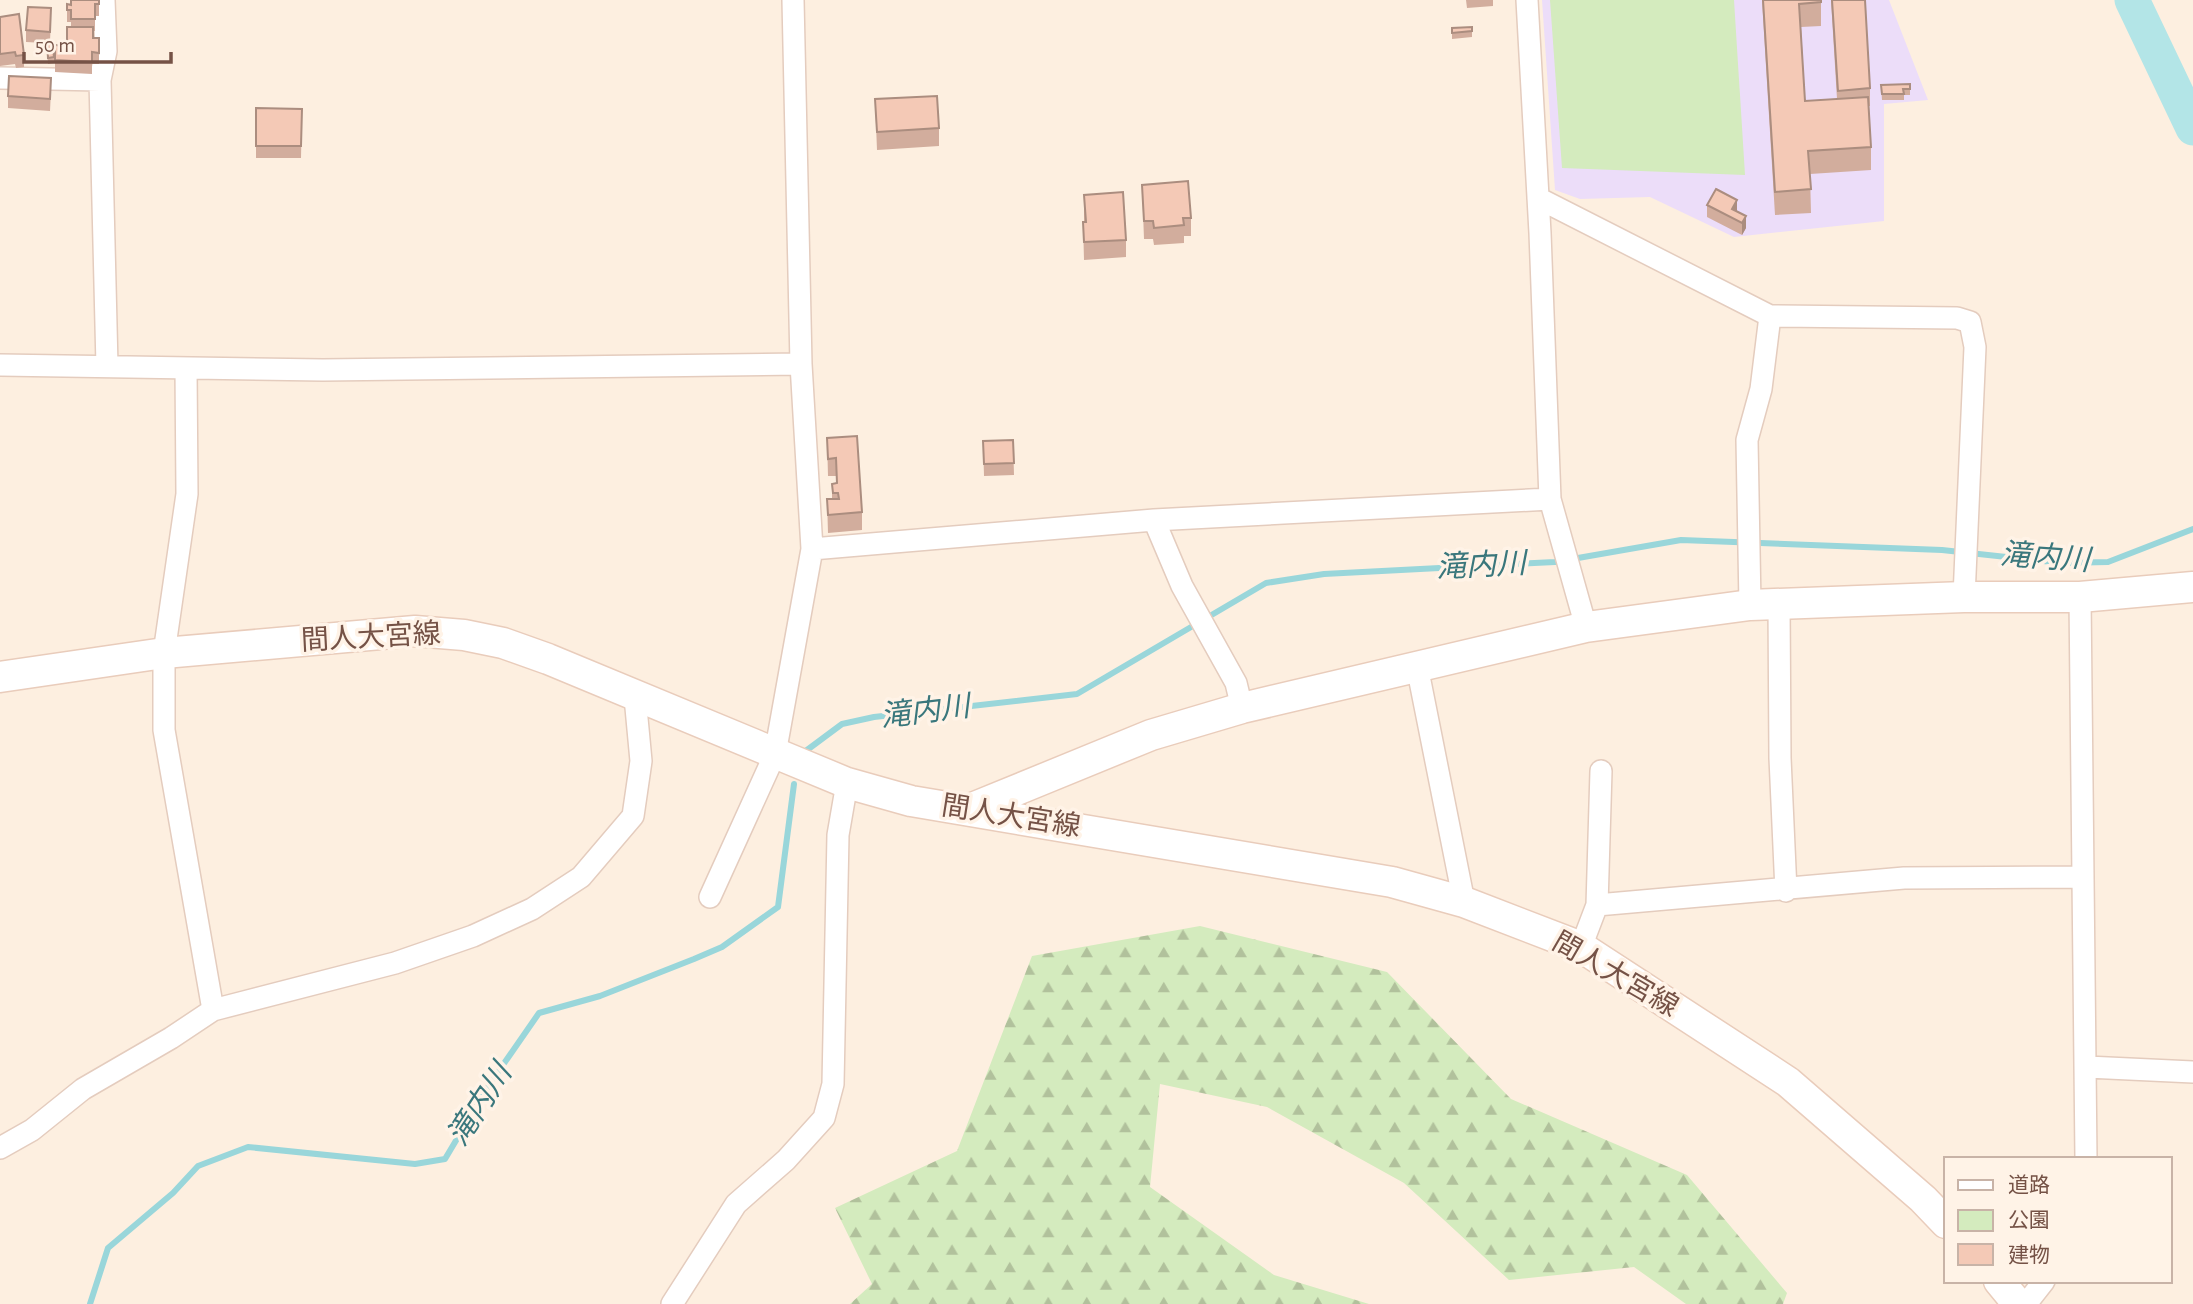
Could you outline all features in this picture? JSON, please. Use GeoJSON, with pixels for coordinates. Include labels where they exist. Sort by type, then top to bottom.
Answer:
{"type":"FeatureCollection","features":[{"type":"Feature","properties":{"kind":"main road"},"geometry":{"type":"LineString","coordinates":[[970,810],[1151,735],[1242,708],[1586,626],[1750,605],[1964,597],[2080,597],[2193,587]]}},
{"type":"Feature","properties":{"kind":"main road","name":"間人大宮線"},"geometry":{"type":"LineString","coordinates":[[0,677],[164,653],[415,631],[464,635],[503,643],[548,659],[847,783],[911,801],[1392,882],[1464,902],[1581,947],[1788,1082],[1923,1199],[1944,1221]]}},
{"type":"Feature","properties":{"kind":"main road"},"geometry":{"type":"LineString","coordinates":[[2001,1283],[2018,1304]]}},
{"type":"Feature","properties":{"kind":"street"},"geometry":{"type":"LineString","coordinates":[[104,0],[106,51],[100,80],[107,366]]}},
{"type":"Feature","properties":{"kind":"street"},"geometry":{"type":"LineString","coordinates":[[710,897],[775,754],[812,549],[801,364],[793,0]]}},
{"type":"Feature","properties":{"kind":"street"},"geometry":{"type":"LineString","coordinates":[[1527,0],[1550,499],[1586,626]]}},
{"type":"Feature","properties":{"kind":"street"},"geometry":{"type":"LineString","coordinates":[[0,78],[100,80]]}},
{"type":"Feature","properties":{"kind":"street"},"geometry":{"type":"LineString","coordinates":[[1538,198],[1770,316],[1957,318],[1970,322],[1975,347],[1964,597]]}},
{"type":"Feature","properties":{"kind":"street"},"geometry":{"type":"LineString","coordinates":[[1750,605],[1747,440],[1761,389],[1770,316]]}},
{"type":"Feature","properties":{"kind":"street"},"geometry":{"type":"LineString","coordinates":[[0,365],[323,370],[801,364]]}},
{"type":"Feature","properties":{"kind":"street"},"geometry":{"type":"LineString","coordinates":[[186,368],[187,494],[164,653],[164,730],[213,1010]]}},
{"type":"Feature","properties":{"kind":"street"},"geometry":{"type":"LineString","coordinates":[[812,549],[1154,520],[1550,499]]}},
{"type":"Feature","properties":{"kind":"street"},"geometry":{"type":"LineString","coordinates":[[1154,520],[1182,586],[1236,683],[1242,708]]}},
{"type":"Feature","properties":{"kind":"street"},"geometry":{"type":"LineString","coordinates":[[2080,597],[2086,1157]]}},
{"type":"Feature","properties":{"kind":"street"},"geometry":{"type":"LineString","coordinates":[[1779,604],[1780,758],[1786,891]]}},
{"type":"Feature","properties":{"kind":"street"},"geometry":{"type":"LineString","coordinates":[[1417,666],[1464,902]]}},
{"type":"Feature","properties":{"kind":"street"},"geometry":{"type":"LineString","coordinates":[[0,1148],[32,1130],[83,1088],[171,1038],[213,1010],[395,963],[472,936],[532,909],[581,877],[634,816],[641,761],[635,697]]}},
{"type":"Feature","properties":{"kind":"street"},"geometry":{"type":"LineString","coordinates":[[1581,947],[1597,905],[1601,771]]}},
{"type":"Feature","properties":{"kind":"street"},"geometry":{"type":"LineString","coordinates":[[672,1304],[736,1204],[786,1160],[824,1118],[833,1084],[838,835],[847,783]]}},
{"type":"Feature","properties":{"kind":"street"},"geometry":{"type":"LineString","coordinates":[[1597,905],[1786,891],[1904,878],[2083,877]]}},
{"type":"Feature","properties":{"kind":"street"},"geometry":{"type":"LineString","coordinates":[[2087,1067],[2193,1072]]}},
{"type":"Feature","properties":{"kind":"street"},"geometry":{"type":"LineString","coordinates":[[2026,1304],[2042,1283]]}},
{"type":"Feature","properties":{"kind":"shaded area"},"geometry":{"type":"Polygon","coordinates":[[[1542,0],[1889,0],[1928,100],[1884,104],[1884,221],[1734,237],[1650,197],[1580,199],[1555,190],[1542,0]]]}},
{"type":"Feature","properties":{"kind":"green space"},"geometry":{"type":"Polygon","coordinates":[[[1550,0],[1734,0],[1745,175],[1562,168],[1550,0]]]}},
{"type":"Feature","properties":{"kind":"green space"},"geometry":{"type":"Polygon","coordinates":[[[1200,926],[1387,972],[1511,1099],[1687,1175],[1787,1293],[1783,1304],[1686,1304],[1634,1267],[1509,1280],[1404,1183],[1267,1107],[1160,1084],[1150,1187],[1274,1275],[1369,1304],[850,1304],[872,1284],[835,1208],[957,1151],[1032,956],[1200,926]]]}},
{"type":"Feature","properties":{"kind":"building"},"geometry":{"type":"Polygon","coordinates":[[[71,0],[99,0],[99,4],[95,4],[95,19],[71,19],[71,10],[67,10],[67,4],[71,5],[71,0]]]}},
{"type":"Feature","properties":{"kind":"building"},"geometry":{"type":"Polygon","coordinates":[[[1763,0],[1821,0],[1799,4],[1805,101],[1868,97],[1871,147],[1808,151],[1811,189],[1775,192],[1763,0]]]}},
{"type":"Feature","properties":{"kind":"building"},"geometry":{"type":"Polygon","coordinates":[[[1832,0],[1865,0],[1870,88],[1838,91],[1832,0]]]}},
{"type":"Feature","properties":{"kind":"building"},"geometry":{"type":"Polygon","coordinates":[[[28,7],[51,8],[50,32],[26,30],[28,7]]]}},
{"type":"Feature","properties":{"kind":"building"},"geometry":{"type":"Polygon","coordinates":[[[19,14],[24,55],[16,56],[15,52],[0,54],[0,17],[19,14]]]}},
{"type":"Feature","properties":{"kind":"building"},"geometry":{"type":"Polygon","coordinates":[[[67,27],[93,27],[93,38],[99,38],[99,53],[92,52],[92,62],[55,60],[55,45],[67,46],[67,27]]]}},
{"type":"Feature","properties":{"kind":"building"},"geometry":{"type":"Polygon","coordinates":[[[1472,27],[1472,31],[1452,33],[1452,28],[1472,27]]]}},
{"type":"Feature","properties":{"kind":"building"},"geometry":{"type":"Polygon","coordinates":[[[47,41],[52,41],[54,57],[48,58],[47,41]]]}},
{"type":"Feature","properties":{"kind":"building"},"geometry":{"type":"Polygon","coordinates":[[[9,76],[51,78],[50,99],[8,96],[9,76]]]}},
{"type":"Feature","properties":{"kind":"building"},"geometry":{"type":"Polygon","coordinates":[[[1910,84],[1910,89],[1903,89],[1904,94],[1882,94],[1881,85],[1910,84]]]}},
{"type":"Feature","properties":{"kind":"building"},"geometry":{"type":"Polygon","coordinates":[[[937,96],[939,128],[877,132],[875,99],[937,96]]]}},
{"type":"Feature","properties":{"kind":"building"},"geometry":{"type":"Polygon","coordinates":[[[256,108],[302,109],[301,146],[256,146],[256,108]]]}},
{"type":"Feature","properties":{"kind":"building"},"geometry":{"type":"Polygon","coordinates":[[[1188,181],[1191,218],[1183,218],[1184,225],[1154,228],[1153,221],[1144,221],[1142,185],[1188,181]]]}},
{"type":"Feature","properties":{"kind":"building"},"geometry":{"type":"Polygon","coordinates":[[[1716,189],[1737,200],[1732,209],[1746,216],[1742,223],[1707,205],[1716,189]]]}},
{"type":"Feature","properties":{"kind":"building"},"geometry":{"type":"Polygon","coordinates":[[[1123,192],[1126,240],[1084,242],[1084,195],[1123,192]]]}},
{"type":"Feature","properties":{"kind":"building"},"geometry":{"type":"Polygon","coordinates":[[[857,436],[862,512],[828,515],[827,499],[839,499],[838,493],[833,493],[832,484],[837,483],[836,458],[828,459],[827,438],[857,436]]]}},
{"type":"Feature","properties":{"kind":"building"},"geometry":{"type":"Polygon","coordinates":[[[1013,440],[1014,463],[984,464],[983,441],[1013,440]]]}},
{"type":"Feature","properties":{"kind":"waterway"},"geometry":{"type":"LineString","coordinates":[[2132,0],[2193,128]]}},
{"type":"Feature","properties":{"kind":"waterway","name":"滝内川"},"geometry":{"type":"LineString","coordinates":[[803,753],[842,724],[874,717],[1077,694],[1266,583],[1324,574],[1555,562],[1681,540],[1942,550],[2061,563],[2108,562],[2193,529]]}},
{"type":"Feature","properties":{"kind":"waterway","name":"滝内川"},"geometry":{"type":"LineString","coordinates":[[90,1304],[108,1248],[173,1193],[198,1166],[248,1147],[415,1164],[445,1159],[489,1085],[539,1013],[600,996],[722,947],[778,907],[794,784]]}}]}
